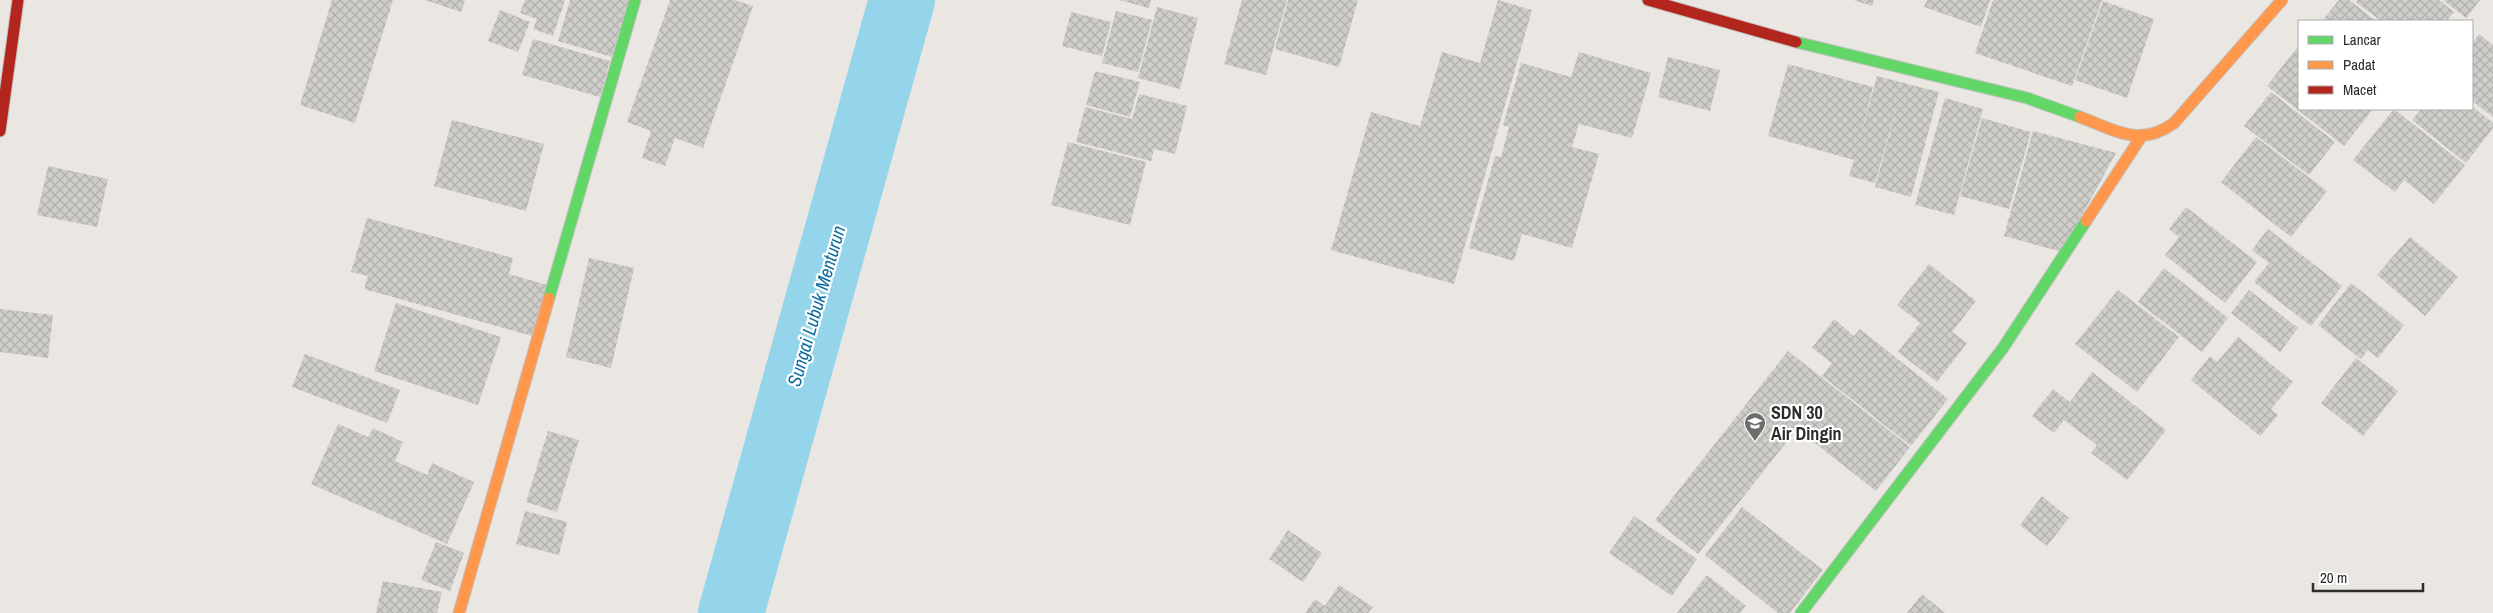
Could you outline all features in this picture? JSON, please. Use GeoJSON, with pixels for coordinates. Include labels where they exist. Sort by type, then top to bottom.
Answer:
{"type":"FeatureCollection","features":[{"type":"Feature","properties":{"kind":"street"},"geometry":{"type":"LineString","coordinates":[[0,131],[18,0]]}},
{"type":"Feature","properties":{"kind":"street"},"geometry":{"type":"LineString","coordinates":[[458,613],[635,0]]}},
{"type":"Feature","properties":{"kind":"street"},"geometry":{"type":"LineString","coordinates":[[1648,0],[1832,52],[2027,98],[2127,135],[2141,137],[2157,136],[2174,123],[2282,0]]}},
{"type":"Feature","properties":{"kind":"street"},"geometry":{"type":"LineString","coordinates":[[1801,613],[2003,348],[2141,137]]}},
{"type":"Feature","properties":{"kind":"building"},"geometry":{"type":"Polygon","coordinates":[[[332,0],[393,0],[355,123],[300,105],[332,0]]]}},
{"type":"Feature","properties":{"kind":"building"},"geometry":{"type":"Polygon","coordinates":[[[425,0],[465,0],[461,12],[425,0]]]}},
{"type":"Feature","properties":{"kind":"building"},"geometry":{"type":"Polygon","coordinates":[[[525,0],[565,0],[553,36],[533,29],[537,19],[520,13],[525,0]]]}},
{"type":"Feature","properties":{"kind":"building"},"geometry":{"type":"Polygon","coordinates":[[[570,0],[629,0],[612,57],[558,41],[570,0]]]}},
{"type":"Feature","properties":{"kind":"building"},"geometry":{"type":"Polygon","coordinates":[[[670,0],[735,0],[753,6],[703,148],[675,138],[665,166],[642,158],[651,131],[627,122],[670,0]]]}},
{"type":"Feature","properties":{"kind":"building"},"geometry":{"type":"Polygon","coordinates":[[[1119,0],[1151,0],[1149,8],[1119,0]]]}},
{"type":"Feature","properties":{"kind":"building"},"geometry":{"type":"Polygon","coordinates":[[[1242,0],[1287,0],[1266,75],[1224,64],[1242,0]]]}},
{"type":"Feature","properties":{"kind":"building"},"geometry":{"type":"Polygon","coordinates":[[[1288,0],[1358,0],[1339,67],[1275,49],[1288,0]]]}},
{"type":"Feature","properties":{"kind":"building"},"geometry":{"type":"Polygon","coordinates":[[[1498,0],[1532,10],[1454,284],[1331,250],[1371,112],[1420,126],[1442,52],[1480,63],[1498,0]]]}},
{"type":"Feature","properties":{"kind":"building"},"geometry":{"type":"Polygon","coordinates":[[[1853,0],[1874,0],[1872,6],[1853,0]]]}},
{"type":"Feature","properties":{"kind":"building"},"geometry":{"type":"Polygon","coordinates":[[[1927,0],[1990,0],[1981,27],[1924,7],[1927,0]]]}},
{"type":"Feature","properties":{"kind":"building"},"geometry":{"type":"Polygon","coordinates":[[[1993,0],[2102,0],[2072,86],[1975,53],[1993,0]]]}},
{"type":"Feature","properties":{"kind":"building"},"geometry":{"type":"Polygon","coordinates":[[[2339,0],[2349,0],[2375,20],[2323,20],[2339,0]]]}},
{"type":"Feature","properties":{"kind":"building"},"geometry":{"type":"Polygon","coordinates":[[[2357,0],[2439,0],[2454,12],[2448,20],[2380,20],[2356,2],[2357,0]]]}},
{"type":"Feature","properties":{"kind":"building"},"geometry":{"type":"Polygon","coordinates":[[[2443,0],[2480,0],[2466,18],[2443,0]]]}},
{"type":"Feature","properties":{"kind":"building"},"geometry":{"type":"Polygon","coordinates":[[[2103,1],[2154,19],[2127,98],[2075,80],[2103,1]]]}},
{"type":"Feature","properties":{"kind":"building"},"geometry":{"type":"Polygon","coordinates":[[[1157,7],[1198,18],[1180,89],[1138,78],[1157,7]]]}},
{"type":"Feature","properties":{"kind":"building"},"geometry":{"type":"Polygon","coordinates":[[[500,10],[530,22],[518,52],[488,41],[500,10]]]}},
{"type":"Feature","properties":{"kind":"building"},"geometry":{"type":"Polygon","coordinates":[[[1116,11],[1152,20],[1138,72],[1102,63],[1116,11]]]}},
{"type":"Feature","properties":{"kind":"building"},"geometry":{"type":"Polygon","coordinates":[[[1071,12],[1111,22],[1102,56],[1062,46],[1071,12]]]}},
{"type":"Feature","properties":{"kind":"building"},"geometry":{"type":"Polygon","coordinates":[[[2479,34],[2493,45],[2493,117],[2473,102],[2473,43],[2479,34]]]}},
{"type":"Feature","properties":{"kind":"building"},"geometry":{"type":"Polygon","coordinates":[[[533,39],[610,61],[600,97],[522,75],[533,39]]]}},
{"type":"Feature","properties":{"kind":"building"},"geometry":{"type":"Polygon","coordinates":[[[2298,46],[2298,110],[2372,110],[2344,146],[2267,86],[2298,46]]]}},
{"type":"Feature","properties":{"kind":"building"},"geometry":{"type":"Polygon","coordinates":[[[1579,52],[1651,73],[1632,138],[1579,124],[1572,147],[1599,154],[1572,248],[1522,234],[1514,261],[1469,248],[1495,156],[1501,157],[1509,127],[1503,125],[1521,63],[1571,77],[1579,52]]]}},
{"type":"Feature","properties":{"kind":"building"},"geometry":{"type":"Polygon","coordinates":[[[1668,57],[1720,70],[1710,111],[1658,97],[1668,57]]]}},
{"type":"Feature","properties":{"kind":"building"},"geometry":{"type":"Polygon","coordinates":[[[1788,64],[1873,87],[1859,142],[1877,76],[1939,92],[1911,197],[1875,187],[1901,92],[1875,183],[1849,176],[1854,160],[1768,136],[1788,64]]]}},
{"type":"Feature","properties":{"kind":"building"},"geometry":{"type":"Polygon","coordinates":[[[1095,71],[1140,82],[1130,117],[1086,105],[1095,71]]]}},
{"type":"Feature","properties":{"kind":"building"},"geometry":{"type":"Polygon","coordinates":[[[2271,92],[2335,142],[2309,175],[2244,126],[2271,92]]]}},
{"type":"Feature","properties":{"kind":"building"},"geometry":{"type":"Polygon","coordinates":[[[1139,94],[1187,106],[1175,154],[1154,149],[1151,161],[1076,142],[1085,107],[1132,119],[1139,94]]]}},
{"type":"Feature","properties":{"kind":"building"},"geometry":{"type":"Polygon","coordinates":[[[1945,98],[1983,109],[1954,215],[1915,205],[1945,98]]]}},
{"type":"Feature","properties":{"kind":"building"},"geometry":{"type":"Polygon","coordinates":[[[2473,107],[2493,123],[2493,128],[2466,163],[2412,120],[2420,110],[2473,110],[2473,107]]]}},
{"type":"Feature","properties":{"kind":"building"},"geometry":{"type":"Polygon","coordinates":[[[2393,110],[2395,110],[2465,165],[2434,204],[2404,180],[2395,192],[2353,160],[2393,110]]]}},
{"type":"Feature","properties":{"kind":"building"},"geometry":{"type":"Polygon","coordinates":[[[1982,118],[2031,132],[2009,209],[1960,196],[1982,118]]]}},
{"type":"Feature","properties":{"kind":"building"},"geometry":{"type":"Polygon","coordinates":[[[452,120],[544,144],[526,211],[434,186],[452,120]]]}},
{"type":"Feature","properties":{"kind":"building"},"geometry":{"type":"Polygon","coordinates":[[[2033,131],[2116,153],[2062,252],[2004,236],[2033,131]]]}},
{"type":"Feature","properties":{"kind":"building"},"geometry":{"type":"Polygon","coordinates":[[[2256,137],[2327,191],[2291,237],[2221,182],[2256,137]]]}},
{"type":"Feature","properties":{"kind":"building"},"geometry":{"type":"Polygon","coordinates":[[[1068,142],[1146,162],[1130,225],[1051,205],[1068,142]]]}},
{"type":"Feature","properties":{"kind":"building"},"geometry":{"type":"Polygon","coordinates":[[[48,166],[108,179],[97,227],[37,215],[48,166]]]}},
{"type":"Feature","properties":{"kind":"building"},"geometry":{"type":"Polygon","coordinates":[[[2186,207],[2257,262],[2225,303],[2165,255],[2179,237],[2169,229],[2186,207]]]}},
{"type":"Feature","properties":{"kind":"building"},"geometry":{"type":"Polygon","coordinates":[[[367,218],[513,258],[509,274],[547,285],[532,336],[364,289],[368,276],[351,272],[367,218]]]}},
{"type":"Feature","properties":{"kind":"building"},"geometry":{"type":"Polygon","coordinates":[[[2268,229],[2342,286],[2311,326],[2254,282],[2269,263],[2252,250],[2268,229]]]}},
{"type":"Feature","properties":{"kind":"building"},"geometry":{"type":"Polygon","coordinates":[[[2410,237],[2458,277],[2425,316],[2377,275],[2410,237]]]}},
{"type":"Feature","properties":{"kind":"building"},"geometry":{"type":"Polygon","coordinates":[[[589,258],[634,268],[611,368],[566,357],[589,258]]]}},
{"type":"Feature","properties":{"kind":"building"},"geometry":{"type":"Polygon","coordinates":[[[1929,264],[1976,301],[1952,332],[1967,343],[1937,382],[1898,352],[1920,323],[1897,305],[1929,264]]]}},
{"type":"Feature","properties":{"kind":"building"},"geometry":{"type":"Polygon","coordinates":[[[2164,268],[2228,318],[2202,352],[2138,302],[2164,268]]]}},
{"type":"Feature","properties":{"kind":"building"},"geometry":{"type":"Polygon","coordinates":[[[2351,283],[2404,325],[2378,358],[2368,350],[2361,359],[2318,325],[2351,283]]]}},
{"type":"Feature","properties":{"kind":"building"},"geometry":{"type":"Polygon","coordinates":[[[2118,290],[2179,337],[2137,392],[2075,344],[2118,290]]]}},
{"type":"Feature","properties":{"kind":"building"},"geometry":{"type":"Polygon","coordinates":[[[2249,290],[2298,328],[2280,352],[2231,313],[2249,290]]]}},
{"type":"Feature","properties":{"kind":"building"},"geometry":{"type":"Polygon","coordinates":[[[396,303],[501,337],[478,405],[374,371],[396,303]]]}},
{"type":"Feature","properties":{"kind":"building"},"geometry":{"type":"Polygon","coordinates":[[[0,309],[53,315],[48,358],[0,352],[0,309]]]}},
{"type":"Feature","properties":{"kind":"building"},"geometry":{"type":"Polygon","coordinates":[[[1834,319],[1854,336],[1860,329],[1948,399],[1911,446],[1822,376],[1832,363],[1812,348],[1834,319]]]}},
{"type":"Feature","properties":{"kind":"building"},"geometry":{"type":"Polygon","coordinates":[[[2238,337],[2293,382],[2271,409],[2278,415],[2260,436],[2191,380],[2210,356],[2217,362],[2238,337]]]}},
{"type":"Feature","properties":{"kind":"building"},"geometry":{"type":"Polygon","coordinates":[[[1788,351],[1910,447],[1876,491],[1797,429],[1698,554],[1655,520],[1788,351]]]}},
{"type":"Feature","properties":{"kind":"building"},"geometry":{"type":"Polygon","coordinates":[[[305,354],[400,390],[387,423],[292,387],[305,354]]]}},
{"type":"Feature","properties":{"kind":"building"},"geometry":{"type":"Polygon","coordinates":[[[2356,358],[2398,391],[2363,436],[2321,403],[2356,358]]]}},
{"type":"Feature","properties":{"kind":"building"},"geometry":{"type":"Polygon","coordinates":[[[2092,372],[2166,430],[2127,480],[2091,453],[2097,445],[2064,420],[2054,433],[2032,416],[2053,389],[2070,402],[2092,372]]]}},
{"type":"Feature","properties":{"kind":"building"},"geometry":{"type":"Polygon","coordinates":[[[338,424],[368,437],[373,428],[403,442],[395,461],[427,475],[432,463],[474,482],[447,544],[311,484],[338,424]]]}},
{"type":"Feature","properties":{"kind":"building"},"geometry":{"type":"Polygon","coordinates":[[[548,431],[579,440],[557,512],[526,502],[548,431]]]}},
{"type":"Feature","properties":{"kind":"building"},"geometry":{"type":"Polygon","coordinates":[[[2042,496],[2069,518],[2047,546],[2020,525],[2042,496]]]}},
{"type":"Feature","properties":{"kind":"building"},"geometry":{"type":"Polygon","coordinates":[[[1742,507],[1823,570],[1790,613],[1778,613],[1705,555],[1742,507]]]}},
{"type":"Feature","properties":{"kind":"building"},"geometry":{"type":"Polygon","coordinates":[[[525,511],[567,522],[559,555],[516,544],[525,511]]]}},
{"type":"Feature","properties":{"kind":"building"},"geometry":{"type":"Polygon","coordinates":[[[1634,516],[1697,559],[1672,596],[1609,553],[1634,516]]]}},
{"type":"Feature","properties":{"kind":"building"},"geometry":{"type":"Polygon","coordinates":[[[1288,530],[1322,553],[1303,582],[1269,559],[1288,530]]]}},
{"type":"Feature","properties":{"kind":"building"},"geometry":{"type":"Polygon","coordinates":[[[436,542],[464,553],[450,591],[421,580],[436,542]]]}},
{"type":"Feature","properties":{"kind":"building"},"geometry":{"type":"Polygon","coordinates":[[[1707,575],[1746,606],[1740,613],[1677,613],[1707,575]]]}},
{"type":"Feature","properties":{"kind":"building"},"geometry":{"type":"Polygon","coordinates":[[[383,581],[442,592],[437,613],[376,613],[383,581]]]}},
{"type":"Feature","properties":{"kind":"building"},"geometry":{"type":"Polygon","coordinates":[[[1339,585],[1373,607],[1368,613],[1305,613],[1315,599],[1325,606],[1339,585]]]}},
{"type":"Feature","properties":{"kind":"building"},"geometry":{"type":"Polygon","coordinates":[[[1922,594],[1945,613],[1907,613],[1922,594]]]}},
{"type":"Feature","properties":{"kind":"waterway","name":"Sungai Lubuk Menturun"},"geometry":{"type":"LineString","coordinates":[[731,613],[902,0]]}},
{"type":"Feature","properties":{"kind":"traffic: fast"},"geometry":{"type":"LineString","coordinates":[[549,298],[635,0]]}},
{"type":"Feature","properties":{"kind":"traffic: fast"},"geometry":{"type":"LineString","coordinates":[[1796,42],[2027,98],[2080,117]]}},
{"type":"Feature","properties":{"kind":"traffic: fast"},"geometry":{"type":"LineString","coordinates":[[1801,613],[2003,348],[2086,221]]}},
{"type":"Feature","properties":{"kind":"traffic: slow"},"geometry":{"type":"LineString","coordinates":[[2080,117],[2116,131],[2139,136],[2162,130],[2174,123],[2282,0]]}},
{"type":"Feature","properties":{"kind":"traffic: slow"},"geometry":{"type":"LineString","coordinates":[[2086,221],[2141,137]]}},
{"type":"Feature","properties":{"kind":"traffic: slow"},"geometry":{"type":"LineString","coordinates":[[459,613],[549,298]]}},
{"type":"Feature","properties":{"kind":"traffic: jam"},"geometry":{"type":"LineString","coordinates":[[0,131],[18,0]]}},
{"type":"Feature","properties":{"kind":"traffic: jam"},"geometry":{"type":"LineString","coordinates":[[1648,0],[1796,42]]}},
{"type":"Feature","properties":{"kind":"place","name":"SDN 30 Air Dingin"},"geometry":{"type":"Point","coordinates":[1755,442]}}]}
